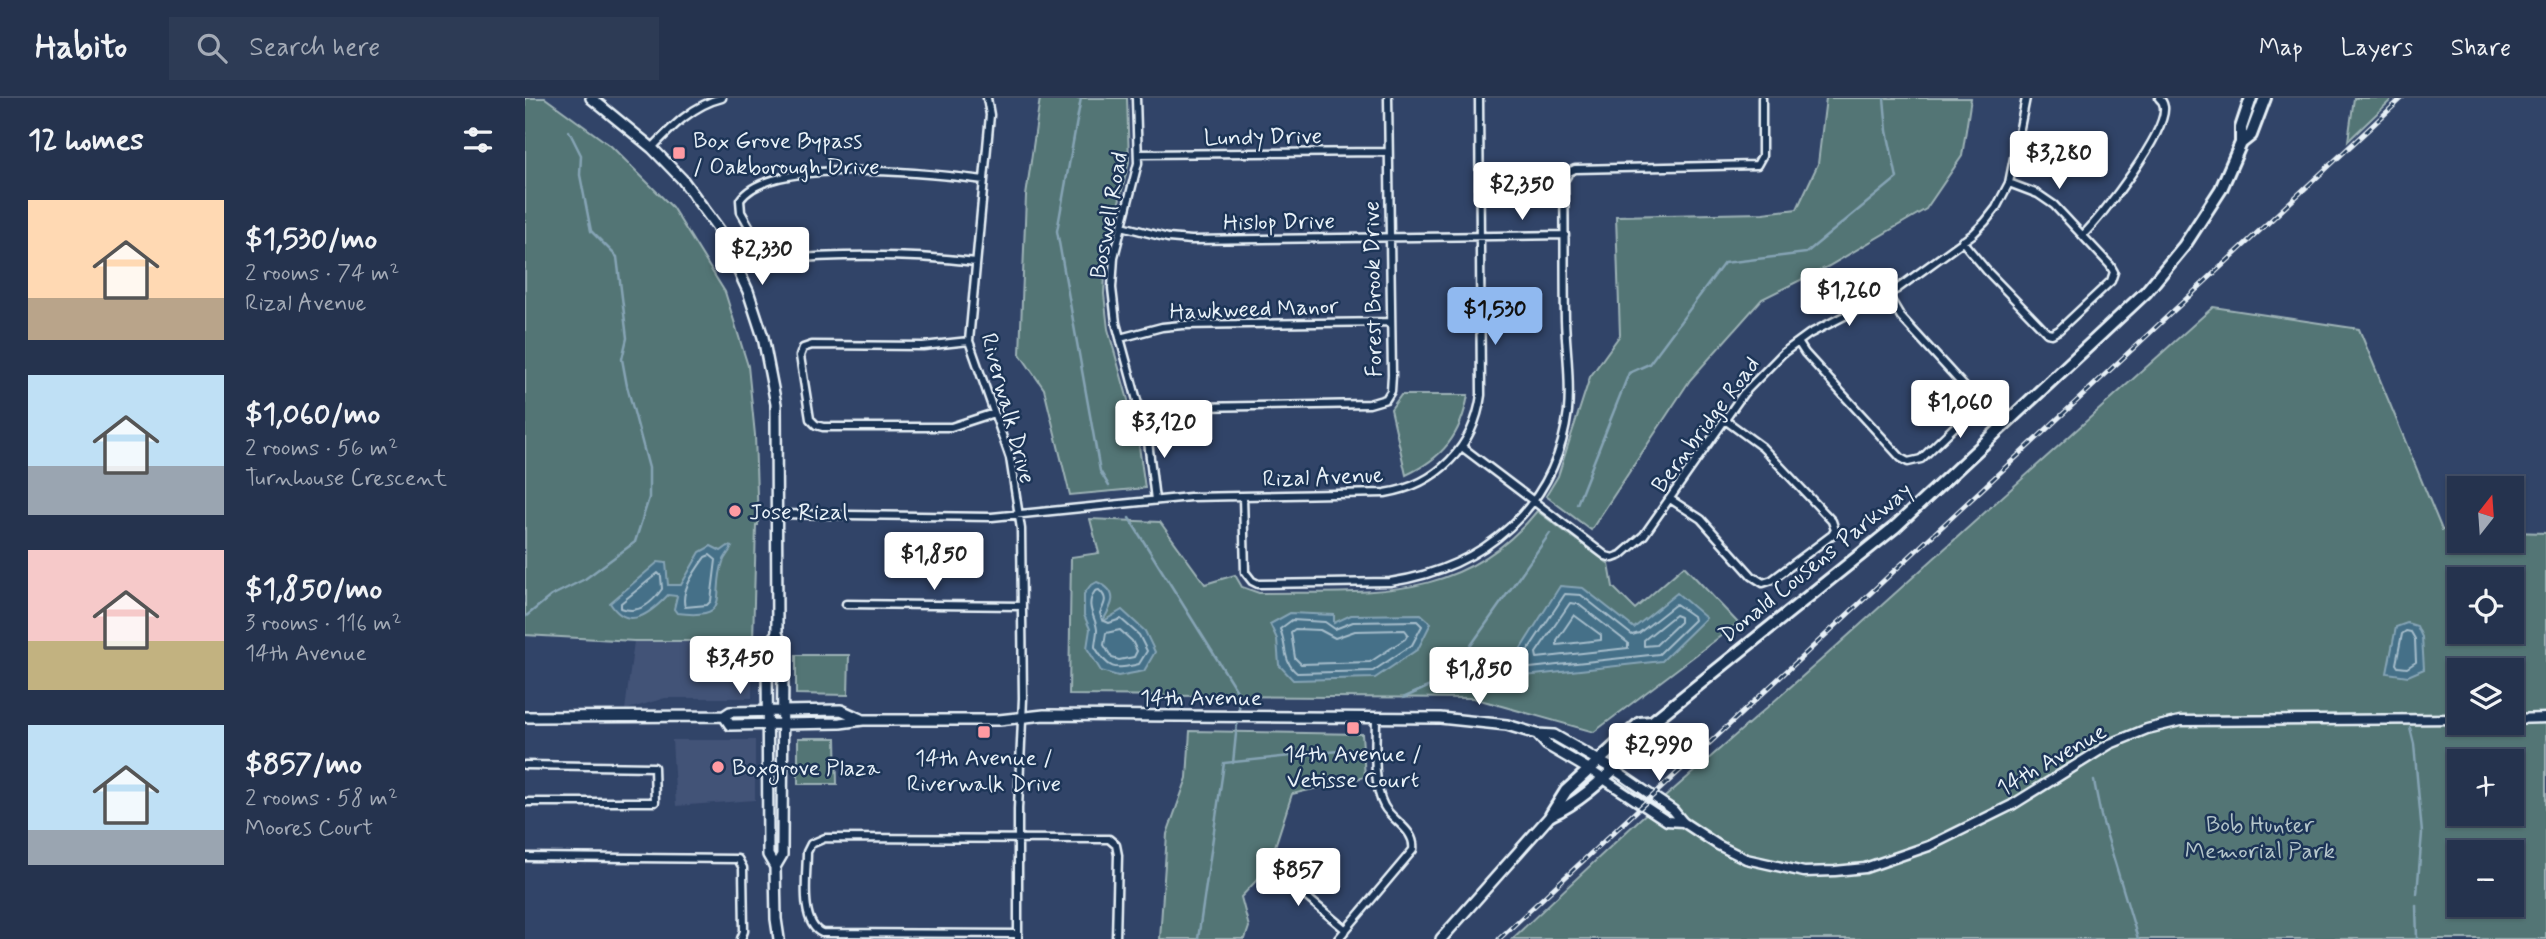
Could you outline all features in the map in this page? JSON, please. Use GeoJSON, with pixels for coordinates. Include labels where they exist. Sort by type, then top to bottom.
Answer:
{"type":"FeatureCollection","features":[{"type":"Feature","properties":{"kind":"main road"},"geometry":{"type":"LineString","coordinates":[[590,98],[652,149],[683,179],[715,224],[748,291],[763,337],[776,404],[777,633],[783,648],[782,855],[775,867],[775,919],[779,939]]}},
{"type":"Feature","properties":{"kind":"main road","name":"Donald Cousens Parkway"},"geometry":{"type":"LineString","coordinates":[[1441,939],[1551,815],[1566,791],[1640,723],[1652,722],[1895,527],[2146,292],[2184,246],[2221,189],[2241,143],[2241,128],[2251,98]]}},
{"type":"Feature","properties":{"kind":"main road","name":"Donald Cousens Parkway"},"geometry":{"type":"LineString","coordinates":[[2241,143],[2251,135],[2265,98]]}},
{"type":"Feature","properties":{"kind":"main road"},"geometry":{"type":"LineString","coordinates":[[775,867],[768,855],[767,646],[777,633]]}},
{"type":"Feature","properties":{"kind":"main road","name":"14th Avenue"},"geometry":{"type":"LineString","coordinates":[[525,717],[724,716],[730,712],[841,710],[863,720]]}},
{"type":"Feature","properties":{"kind":"main road","name":"14th Avenue"},"geometry":{"type":"LineString","coordinates":[[724,716],[730,725],[863,720],[999,720],[1044,715],[1440,718],[1507,725],[1537,734],[1554,735],[1613,769]]}},
{"type":"Feature","properties":{"kind":"main road","name":"Donald Cousens Parkway"},"geometry":{"type":"LineString","coordinates":[[1551,815],[1563,810],[1651,736],[1652,722]]}},
{"type":"Feature","properties":{"kind":"main road","name":"14th Avenue"},"geometry":{"type":"LineString","coordinates":[[1537,734],[1547,745],[1590,770]]}},
{"type":"Feature","properties":{"kind":"street"},"geometry":{"type":"LineString","coordinates":[[652,149],[683,118],[703,105],[722,98]]}},
{"type":"Feature","properties":{"kind":"street","name":"Riverwalk Drive"},"geometry":{"type":"LineString","coordinates":[[987,98],[990,115],[969,341],[1013,470],[1022,555],[1018,936]]}},
{"type":"Feature","properties":{"kind":"street","name":"Boswell Road"},"geometry":{"type":"LineString","coordinates":[[1136,98],[1138,154],[1114,257],[1112,288],[1120,338],[1144,425],[1154,500]]}},
{"type":"Feature","properties":{"kind":"street","name":"Forest Brook Drive"},"geometry":{"type":"LineString","coordinates":[[1144,425],[1199,407],[1381,402],[1391,391],[1388,98]]}},
{"type":"Feature","properties":{"kind":"street","name":"Rizal Avenue"},"geometry":{"type":"LineString","coordinates":[[775,514],[978,517],[1018,515],[1154,500],[1392,492],[1412,487],[1430,478],[1462,447],[1475,421],[1481,396],[1479,98]]}},
{"type":"Feature","properties":{"kind":"street"},"geometry":{"type":"LineString","coordinates":[[1243,496],[1245,572],[1258,584],[1391,582],[1430,574],[1462,562],[1496,540],[1520,518],[1550,471],[1558,453],[1568,408],[1564,181],[1575,169],[1756,165],[1762,156],[1762,98]]}},
{"type":"Feature","properties":{"kind":"street","name":"Bernbridge Road"},"geometry":{"type":"LineString","coordinates":[[1462,447],[1606,556],[1613,558],[1621,555],[1638,541],[1761,374],[1798,342],[1840,317],[1888,295],[1979,228],[1990,216],[2009,183],[2027,98]]}},
{"type":"Feature","properties":{"kind":"street"},"geometry":{"type":"LineString","coordinates":[[2083,235],[2109,207],[2145,151],[2163,116],[2164,105],[2159,98]]}},
{"type":"Feature","properties":{"kind":"street","name":"Lundy Drive"},"geometry":{"type":"LineString","coordinates":[[1138,154],[1388,152]]}},
{"type":"Feature","properties":{"kind":"street"},"geometry":{"type":"LineString","coordinates":[[976,262],[942,258],[869,257],[772,260],[766,256],[741,212],[740,200],[749,190],[764,183],[819,172],[889,171],[984,180]]}},
{"type":"Feature","properties":{"kind":"street"},"geometry":{"type":"LineString","coordinates":[[1962,241],[2047,333],[2052,334],[2059,330],[2111,281],[2114,272],[2110,265],[2045,198],[2009,183]]}},
{"type":"Feature","properties":{"kind":"street","name":"Hislop Drive"},"geometry":{"type":"LineString","coordinates":[[1122,226],[1180,240],[1565,235]]}},
{"type":"Feature","properties":{"kind":"street"},"geometry":{"type":"LineString","coordinates":[[1798,342],[1901,458],[1908,462],[1921,459],[1972,411],[1975,404],[1972,395],[1901,317],[1888,295]]}},
{"type":"Feature","properties":{"kind":"street","name":"Hawkweed Manor"},"geometry":{"type":"LineString","coordinates":[[1120,338],[1161,327],[1182,325],[1391,322]]}},
{"type":"Feature","properties":{"kind":"street"},"geometry":{"type":"LineString","coordinates":[[969,341],[923,346],[811,345],[803,348],[800,356],[810,419],[815,425],[823,427],[939,427],[962,425],[994,413]]}},
{"type":"Feature","properties":{"kind":"street"},"geometry":{"type":"LineString","coordinates":[[1670,499],[1701,519],[1746,569],[1763,583],[1772,580],[1832,535],[1835,530],[1832,521],[1771,454],[1725,420]]}},
{"type":"Feature","properties":{"kind":"street"},"geometry":{"type":"LineString","coordinates":[[846,604],[1023,606]]}},
{"type":"Feature","properties":{"kind":"street"},"geometry":{"type":"LineString","coordinates":[[1338,939],[1413,850],[1411,836],[1385,808],[1381,798],[1377,768],[1376,717]]}},
{"type":"Feature","properties":{"kind":"street","name":"14th Avenue"},"geometry":{"type":"LineString","coordinates":[[1613,769],[1674,810],[1683,822],[1718,845],[1746,859],[1804,872],[1865,868],[1929,846],[2012,805],[2110,744],[2147,729],[2180,722],[2447,719]]}},
{"type":"Feature","properties":{"kind":"street"},"geometry":{"type":"LineString","coordinates":[[2524,719],[2546,719]]}},
{"type":"Feature","properties":{"kind":"street"},"geometry":{"type":"LineString","coordinates":[[525,765],[654,767],[655,802],[525,802]]}},
{"type":"Feature","properties":{"kind":"street","name":"14th Avenue"},"geometry":{"type":"LineString","coordinates":[[1590,770],[1667,821],[1683,822]]}},
{"type":"Feature","properties":{"kind":"street"},"geometry":{"type":"LineString","coordinates":[[1018,936],[822,933],[815,930],[807,915],[807,852],[811,844],[825,838],[1105,838],[1113,841],[1118,855],[1117,939]]}},
{"type":"Feature","properties":{"kind":"street"},"geometry":{"type":"LineString","coordinates":[[525,858],[738,859],[743,869],[744,931],[740,939]]}},
{"type":"Feature","properties":{"kind":"street"},"geometry":{"type":"LineString","coordinates":[[1286,859],[1303,894],[1346,930]]}},
{"type":"Feature","properties":{"kind":"shaded area"},"geometry":{"type":"Polygon","coordinates":[[[634,641],[753,641],[752,698],[665,698],[625,710],[634,641]]]}},
{"type":"Feature","properties":{"kind":"shaded area"},"geometry":{"type":"Polygon","coordinates":[[[672,740],[755,740],[755,800],[676,806],[672,740]]]}},
{"type":"Feature","properties":{"kind":"green space"},"geometry":{"type":"Polygon","coordinates":[[[525,98],[545,98],[611,146],[672,207],[725,292],[748,366],[755,435],[758,525],[753,641],[634,641],[525,635],[525,98]]]}},
{"type":"Feature","properties":{"kind":"green space"},"geometry":{"type":"Polygon","coordinates":[[[1040,98],[1127,98],[1129,162],[1106,254],[1104,294],[1108,329],[1137,432],[1145,488],[1070,495],[1044,389],[1020,354],[1026,196],[1040,98]]]}},
{"type":"Feature","properties":{"kind":"green space"},"geometry":{"type":"Polygon","coordinates":[[[1826,98],[1971,98],[1962,156],[1926,209],[1829,266],[1762,299],[1690,380],[1591,530],[1546,496],[1558,476],[1590,377],[1620,335],[1616,216],[1763,213],[1797,209],[1818,164],[1826,98]]]}},
{"type":"Feature","properties":{"kind":"green space"},"geometry":{"type":"Polygon","coordinates":[[[2354,98],[2393,98],[2348,141],[2354,98]]]}},
{"type":"Feature","properties":{"kind":"green space","name":"Bob Hunter Memorial Park"},"geometry":{"type":"Polygon","coordinates":[[[2213,307],[2359,329],[2442,530],[2447,530],[2447,553],[2524,553],[2524,532],[2546,533],[2546,939],[1512,939],[1640,819],[2213,307]]]}},
{"type":"Feature","properties":{"kind":"green space"},"geometry":{"type":"Polygon","coordinates":[[[1401,395],[1468,395],[1461,422],[1448,444],[1430,461],[1406,475],[1391,409],[1401,395]]]}},
{"type":"Feature","properties":{"kind":"green space"},"geometry":{"type":"Polygon","coordinates":[[[1537,511],[1609,564],[1613,587],[1635,609],[1684,566],[1738,623],[1594,732],[1473,698],[1069,695],[1071,557],[1099,553],[1090,519],[1160,522],[1205,584],[1235,575],[1242,587],[1259,593],[1337,593],[1410,586],[1444,578],[1477,563],[1508,541],[1537,511]]]}},
{"type":"Feature","properties":{"kind":"green space"},"geometry":{"type":"Polygon","coordinates":[[[796,655],[849,655],[848,695],[796,694],[796,655]]]}},
{"type":"Feature","properties":{"kind":"green space"},"geometry":{"type":"Polygon","coordinates":[[[1190,731],[1362,734],[1365,777],[1292,794],[1268,868],[1241,897],[1249,927],[1245,939],[1160,939],[1167,834],[1187,778],[1190,731]]]}},
{"type":"Feature","properties":{"kind":"green space"},"geometry":{"type":"Polygon","coordinates":[[[798,738],[836,738],[837,784],[798,784],[798,738]]]}},
{"type":"Feature","properties":{"kind":"water"},"geometry":{"type":"Polygon","coordinates":[[[711,546],[721,551],[728,546],[732,547],[723,562],[717,603],[707,613],[677,613],[674,609],[677,596],[668,595],[647,613],[632,618],[624,617],[610,603],[658,562],[666,563],[668,585],[681,585],[700,552],[711,546]]]}},
{"type":"Feature","properties":{"kind":"water"},"geometry":{"type":"Polygon","coordinates":[[[1097,582],[1105,586],[1112,595],[1111,605],[1102,622],[1122,610],[1145,631],[1155,652],[1144,671],[1118,676],[1101,671],[1087,648],[1090,629],[1084,615],[1084,594],[1097,582]]]}},
{"type":"Feature","properties":{"kind":"water"},"geometry":{"type":"Polygon","coordinates":[[[1560,586],[1583,588],[1634,628],[1677,593],[1706,618],[1662,661],[1498,679],[1489,667],[1518,653],[1560,586]]]}},
{"type":"Feature","properties":{"kind":"water"},"geometry":{"type":"Polygon","coordinates":[[[1290,613],[1334,615],[1334,623],[1351,615],[1421,614],[1431,623],[1418,649],[1375,678],[1293,680],[1279,665],[1277,639],[1270,624],[1290,613]]]}},
{"type":"Feature","properties":{"kind":"water"},"geometry":{"type":"Polygon","coordinates":[[[2407,623],[2417,626],[2422,637],[2424,669],[2408,676],[2387,673],[2396,627],[2407,623]]]}},
{"type":"Feature","properties":{"kind":"waterway"},"geometry":{"type":"LineString","coordinates":[[1081,98],[1057,231],[1100,471],[1109,486]]}},
{"type":"Feature","properties":{"kind":"waterway"},"geometry":{"type":"LineString","coordinates":[[1577,504],[1629,373],[1649,364],[1724,263],[1806,253],[1897,178],[1887,131],[1884,98]]}},
{"type":"Feature","properties":{"kind":"waterway"},"geometry":{"type":"LineString","coordinates":[[525,617],[551,596],[585,579],[635,542],[649,498],[649,468],[622,359],[627,338],[617,257],[591,231],[580,175],[581,155],[569,131]]}},
{"type":"Feature","properties":{"kind":"waterway"},"geometry":{"type":"LineString","coordinates":[[1129,518],[1240,696],[1239,709]]}},
{"type":"Feature","properties":{"kind":"waterway"},"geometry":{"type":"LineString","coordinates":[[1403,698],[1448,678],[1550,533]]}},
{"type":"Feature","properties":{"kind":"waterway"},"geometry":{"type":"LineString","coordinates":[[1233,763],[1237,724]]}},
{"type":"Feature","properties":{"kind":"waterway"},"geometry":{"type":"LineString","coordinates":[[2410,728],[2414,744],[2422,833],[2417,894]]}},
{"type":"Feature","properties":{"kind":"waterway"},"geometry":{"type":"LineString","coordinates":[[1198,939],[1224,763],[1358,749]]}},
{"type":"Feature","properties":{"kind":"waterway"},"geometry":{"type":"LineString","coordinates":[[2094,781],[2101,816],[2138,939]]}},
{"type":"Feature","properties":{"kind":"waterway"},"geometry":{"type":"LineString","coordinates":[[2416,905],[2417,939]]}},
{"type":"Feature","properties":{"kind":"railway"},"geometry":{"type":"LineString","coordinates":[[1499,939],[2402,98]]}},
{"type":"Feature","properties":{"kind":"place","name":"Box Grove Bypass / Oakborough Drive"},"geometry":{"type":"Point","coordinates":[679,153]}},
{"type":"Feature","properties":{"kind":"place","name":"Jose Rizal"},"geometry":{"type":"Point","coordinates":[735,511]}},
{"type":"Feature","properties":{"kind":"place","name":"14th Avenue / Vetisse Court"},"geometry":{"type":"Point","coordinates":[1353,728]}},
{"type":"Feature","properties":{"kind":"place","name":"14th Avenue / Riverwalk Drive"},"geometry":{"type":"Point","coordinates":[984,732]}},
{"type":"Feature","properties":{"kind":"place","name":"Boxgrove Plaza"},"geometry":{"type":"Point","coordinates":[718,767]}}]}
